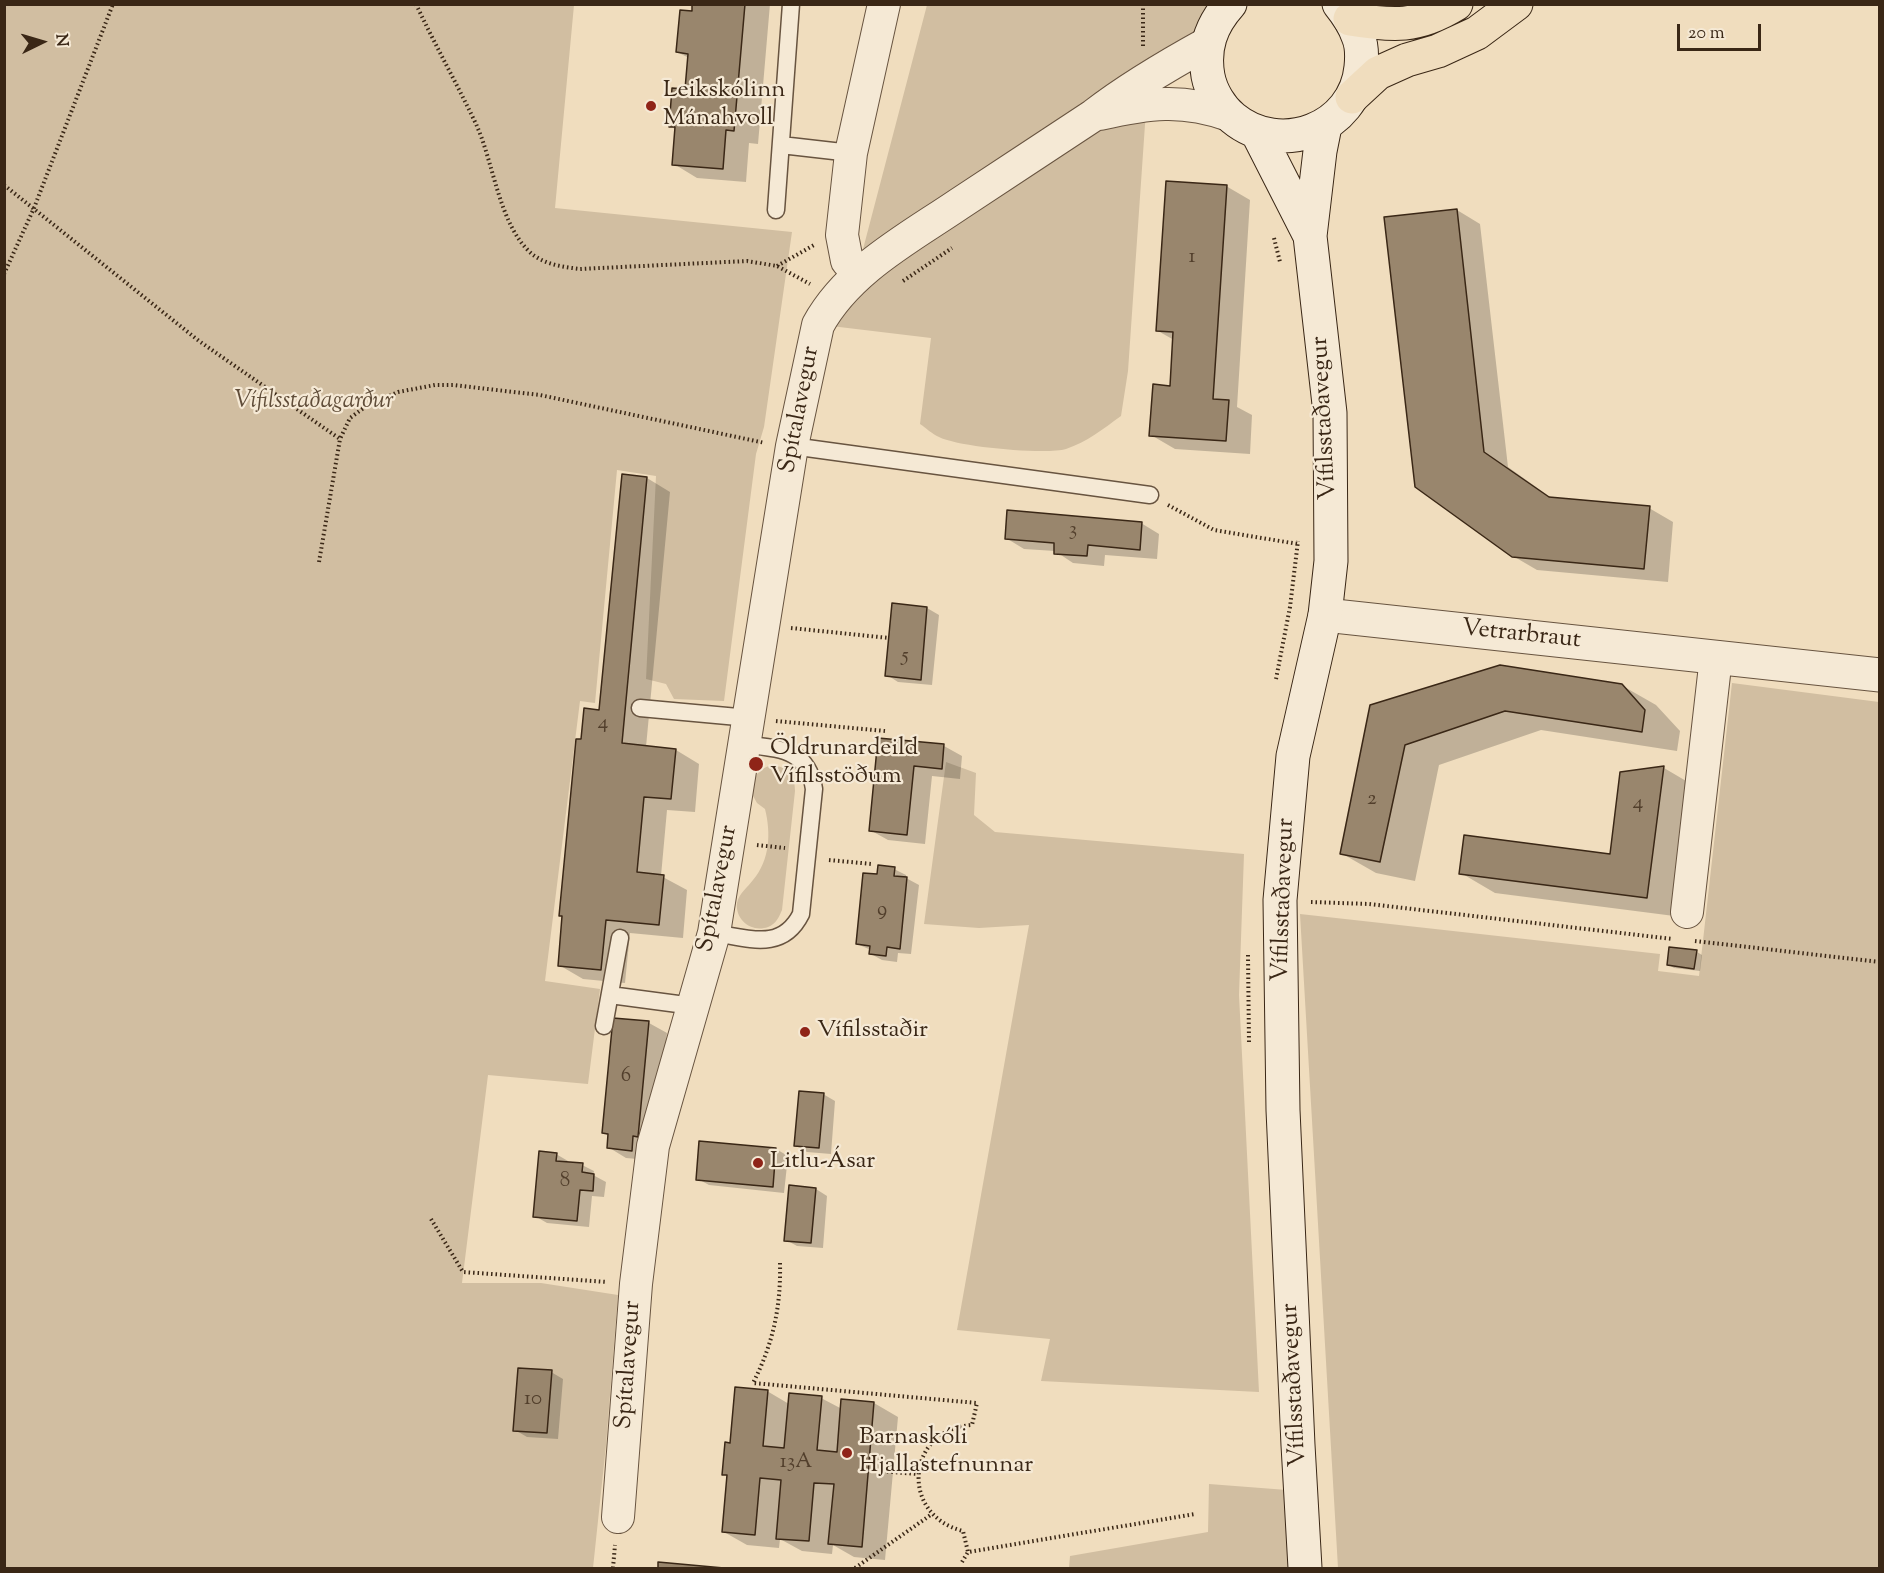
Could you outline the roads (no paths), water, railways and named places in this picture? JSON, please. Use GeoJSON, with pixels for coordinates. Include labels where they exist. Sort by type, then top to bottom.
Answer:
{"type":"FeatureCollection","features":[{"type":"Feature","properties":{"kind":"highway"},"geometry":{"type":"LineString","coordinates":[[1345,12],[1382,24],[1409,24],[1440,14],[1456,4]]}},
{"type":"Feature","properties":{"kind":"highway"},"geometry":{"type":"LineString","coordinates":[[1352,97],[1378,73],[1407,60],[1438,51],[1477,33],[1516,4]]}},
{"type":"Feature","properties":{"kind":"main road"},"geometry":{"type":"LineString","coordinates":[[1230,4],[1218,18],[1208,43],[1206,62],[1209,81],[1217,99],[1229,115],[1242,125],[1257,132],[1280,137],[1303,135],[1325,126],[1340,113],[1352,97],[1360,78],[1362,58],[1359,37],[1345,12]]}},
{"type":"Feature","properties":{"kind":"main road","name":"Vífilsstaðavegur"},"geometry":{"type":"LineString","coordinates":[[1305,1569],[1283,1110],[1280,900],[1293,756],[1326,615],[1331,561],[1330,413],[1310,236],[1325,126]]}},
{"type":"Feature","properties":{"kind":"main road","name":"Vífilsstaðavegur"},"geometry":{"type":"LineString","coordinates":[[1257,132],[1310,236]]}},
{"type":"Feature","properties":{"kind":"main road","name":"Vetrarbraut"},"geometry":{"type":"LineString","coordinates":[[1326,615],[1880,675]]}},
{"type":"Feature","properties":{"kind":"street"},"geometry":{"type":"LineString","coordinates":[[859,274],[847,261],[842,236],[851,153],[884,4]]}},
{"type":"Feature","properties":{"kind":"street","name":"Spítalavegur"},"geometry":{"type":"LineString","coordinates":[[618,1517],[636,1284],[652,1146],[714,933],[792,446],[818,325],[827,309],[859,274],[897,245],[1094,115],[1152,73],[1208,43]]}},
{"type":"Feature","properties":{"kind":"street","name":"Spítalavegur"},"geometry":{"type":"LineString","coordinates":[[1094,115],[1162,103],[1192,104],[1229,115]]}},
{"type":"Feature","properties":{"kind":"street"},"geometry":{"type":"LineString","coordinates":[[1687,912],[1716,657]]}},
{"type":"Feature","properties":{"kind":"lane"},"geometry":{"type":"LineString","coordinates":[[776,210],[791,4]]}},
{"type":"Feature","properties":{"kind":"lane"},"geometry":{"type":"LineString","coordinates":[[781,145],[851,153]]}},
{"type":"Feature","properties":{"kind":"lane"},"geometry":{"type":"LineString","coordinates":[[792,446],[1150,495]]}},
{"type":"Feature","properties":{"kind":"lane"},"geometry":{"type":"LineString","coordinates":[[640,708],[746,731],[797,756],[810,771],[814,789],[801,914],[792,929],[774,939],[762,941],[714,933]]}},
{"type":"Feature","properties":{"kind":"lane"},"geometry":{"type":"LineString","coordinates":[[604,1026],[620,938]]}},
{"type":"Feature","properties":{"kind":"lane"},"geometry":{"type":"LineString","coordinates":[[610,995],[693,1006]]}},
{"type":"Feature","properties":{"kind":"place","name":"Leikskólinn Mánahvoll"},"geometry":{"type":"Point","coordinates":[651,106]}},
{"type":"Feature","properties":{"kind":"place","name":"Öldrunardeild Vífilsstöðum"},"geometry":{"type":"Point","coordinates":[756,764]}},
{"type":"Feature","properties":{"kind":"place","name":"Vífilsstaðir"},"geometry":{"type":"Point","coordinates":[805,1032]}},
{"type":"Feature","properties":{"kind":"place","name":"Litlu-Ásar"},"geometry":{"type":"Point","coordinates":[758,1163]}},
{"type":"Feature","properties":{"kind":"place","name":"Barnaskóli Hjallastefnunnar"},"geometry":{"type":"Point","coordinates":[847,1453]}},
{"type":"Feature","properties":{"kind":"park label","name":"Vífilsstaðagarður"},"geometry":{"type":"Point","coordinates":[314,403]}}]}
